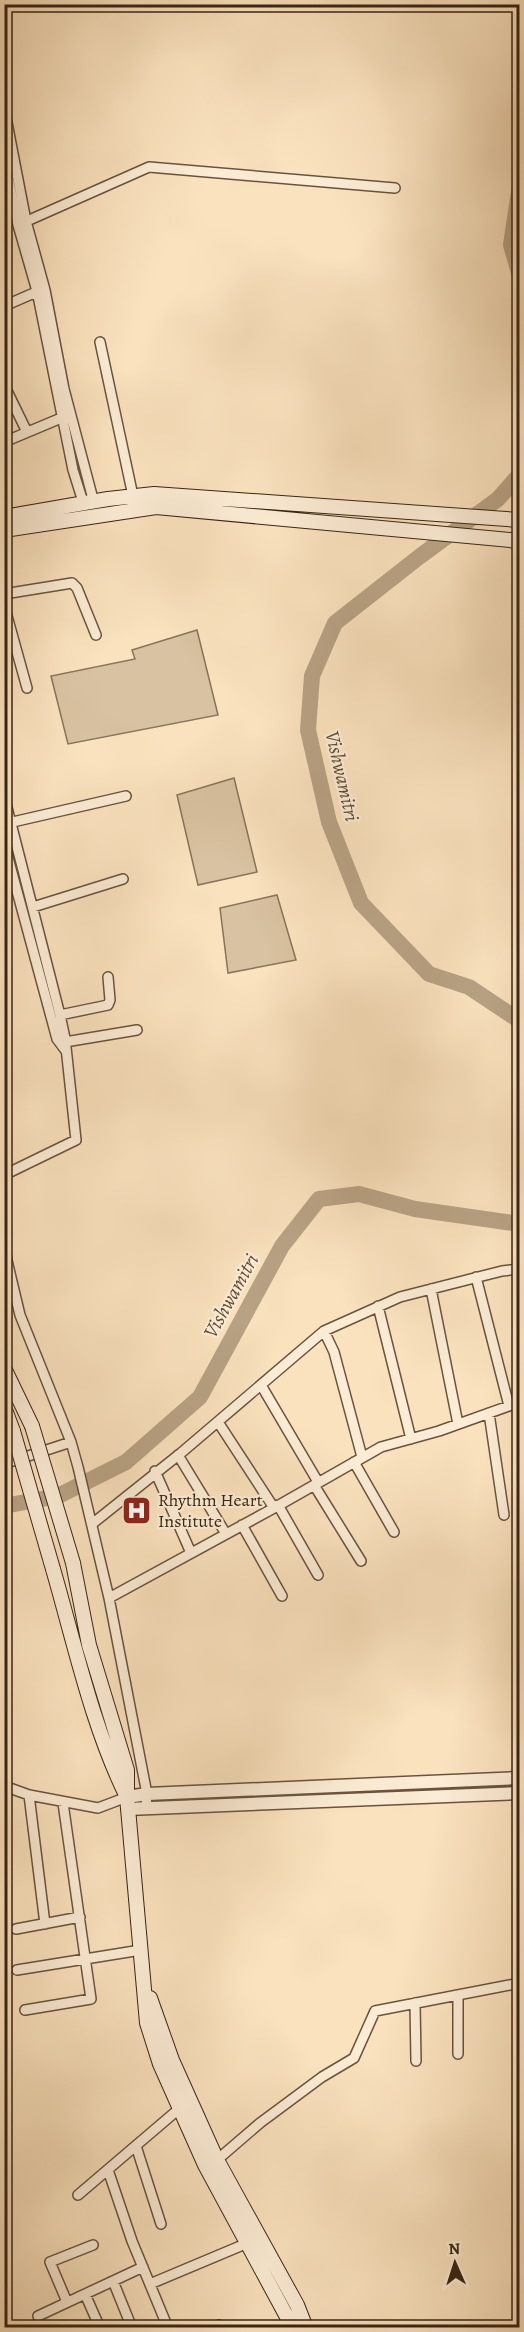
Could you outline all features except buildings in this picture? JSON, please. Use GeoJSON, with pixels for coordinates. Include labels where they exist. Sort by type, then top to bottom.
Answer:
{"type":"FeatureCollection","features":[{"type":"Feature","properties":{"kind":"main road"},"geometry":{"type":"LineString","coordinates":[[4,530],[133,496],[154,494],[519,520]]}},
{"type":"Feature","properties":{"kind":"main road"},"geometry":{"type":"LineString","coordinates":[[327,523],[330,506]]}},
{"type":"Feature","properties":{"kind":"main road"},"geometry":{"type":"LineString","coordinates":[[4,518],[86,508],[156,507],[519,541]]}},
{"type":"Feature","properties":{"kind":"main road"},"geometry":{"type":"LineString","coordinates":[[4,1368],[32,1426],[73,1563],[89,1645],[127,1770],[147,2023],[160,2064],[205,2165],[297,2305],[306,2328]]}},
{"type":"Feature","properties":{"kind":"main road"},"geometry":{"type":"LineString","coordinates":[[4,1407],[13,1431],[99,1728],[128,1803]]}},
{"type":"Feature","properties":{"kind":"main road"},"geometry":{"type":"LineString","coordinates":[[144,1982],[171,2060],[292,2328]]}},
{"type":"Feature","properties":{"kind":"street"},"geometry":{"type":"LineString","coordinates":[[4,107],[22,223]]}},
{"type":"Feature","properties":{"kind":"street"},"geometry":{"type":"LineString","coordinates":[[4,158],[41,290],[86,508]]}},
{"type":"Feature","properties":{"kind":"street"},"geometry":{"type":"LineString","coordinates":[[22,223],[149,167],[395,188]]}},
{"type":"Feature","properties":{"kind":"street"},"geometry":{"type":"LineString","coordinates":[[4,306],[41,290]]}},
{"type":"Feature","properties":{"kind":"street"},"geometry":{"type":"LineString","coordinates":[[100,342],[133,496]]}},
{"type":"Feature","properties":{"kind":"street"},"geometry":{"type":"LineString","coordinates":[[8,393],[27,432]]}},
{"type":"Feature","properties":{"kind":"street"},"geometry":{"type":"LineString","coordinates":[[4,442],[66,416]]}},
{"type":"Feature","properties":{"kind":"street"},"geometry":{"type":"LineString","coordinates":[[4,594],[72,583],[77,588],[96,635]]}},
{"type":"Feature","properties":{"kind":"street"},"geometry":{"type":"LineString","coordinates":[[4,605],[27,688]]}},
{"type":"Feature","properties":{"kind":"street"},"geometry":{"type":"LineString","coordinates":[[4,796],[9,824],[23,865],[60,1016],[76,1140],[4,1175]]}},
{"type":"Feature","properties":{"kind":"street"},"geometry":{"type":"LineString","coordinates":[[9,824],[126,796]]}},
{"type":"Feature","properties":{"kind":"street"},"geometry":{"type":"LineString","coordinates":[[4,843],[7,864],[57,1039],[65,1047]]}},
{"type":"Feature","properties":{"kind":"street"},"geometry":{"type":"LineString","coordinates":[[7,864],[23,865]]}},
{"type":"Feature","properties":{"kind":"street"},"geometry":{"type":"LineString","coordinates":[[33,907],[123,879]]}},
{"type":"Feature","properties":{"kind":"street"},"geometry":{"type":"LineString","coordinates":[[60,1016],[108,1005],[110,1000],[108,977]]}},
{"type":"Feature","properties":{"kind":"street"},"geometry":{"type":"LineString","coordinates":[[65,1047],[137,1030]]}},
{"type":"Feature","properties":{"kind":"street"},"geometry":{"type":"LineString","coordinates":[[4,1248],[20,1315],[71,1443],[78,1467],[109,1598],[147,1794],[146,1807]]}},
{"type":"Feature","properties":{"kind":"street"},"geometry":{"type":"LineString","coordinates":[[91,1522],[178,1455],[324,1331],[400,1297],[476,1277],[519,1269]]}},
{"type":"Feature","properties":{"kind":"street"},"geometry":{"type":"LineString","coordinates":[[476,1277],[509,1406]]}},
{"type":"Feature","properties":{"kind":"street"},"geometry":{"type":"LineString","coordinates":[[431,1289],[458,1424]]}},
{"type":"Feature","properties":{"kind":"street"},"geometry":{"type":"LineString","coordinates":[[378,1306],[411,1439]]}},
{"type":"Feature","properties":{"kind":"street"},"geometry":{"type":"LineString","coordinates":[[324,1331],[334,1352],[358,1460],[394,1532]]}},
{"type":"Feature","properties":{"kind":"street"},"geometry":{"type":"LineString","coordinates":[[261,1385],[361,1561]]}},
{"type":"Feature","properties":{"kind":"street"},"geometry":{"type":"LineString","coordinates":[[109,1598],[381,1447],[458,1424],[519,1402]]}},
{"type":"Feature","properties":{"kind":"street"},"geometry":{"type":"LineString","coordinates":[[489,1413],[504,1515]]}},
{"type":"Feature","properties":{"kind":"street"},"geometry":{"type":"LineString","coordinates":[[218,1422],[276,1506],[318,1575]]}},
{"type":"Feature","properties":{"kind":"street"},"geometry":{"type":"LineString","coordinates":[[4,1461],[13,1461],[71,1443]]}},
{"type":"Feature","properties":{"kind":"street"},"geometry":{"type":"LineString","coordinates":[[178,1455],[226,1534]]}},
{"type":"Feature","properties":{"kind":"street"},"geometry":{"type":"LineString","coordinates":[[155,1471],[191,1554]]}},
{"type":"Feature","properties":{"kind":"street"},"geometry":{"type":"LineString","coordinates":[[242,1525],[282,1596]]}},
{"type":"Feature","properties":{"kind":"street"},"geometry":{"type":"LineString","coordinates":[[4,1786],[63,1803],[98,1808],[128,1803],[147,1794],[519,1778]]}},
{"type":"Feature","properties":{"kind":"street"},"geometry":{"type":"LineString","coordinates":[[128,1803],[146,1807],[519,1793]]}},
{"type":"Feature","properties":{"kind":"street"},"geometry":{"type":"LineString","coordinates":[[29,1795],[45,1924]]}},
{"type":"Feature","properties":{"kind":"street"},"geometry":{"type":"LineString","coordinates":[[25,2010],[91,1999],[63,1803]]}},
{"type":"Feature","properties":{"kind":"street"},"geometry":{"type":"LineString","coordinates":[[16,1929],[80,1917]]}},
{"type":"Feature","properties":{"kind":"street"},"geometry":{"type":"LineString","coordinates":[[17,1970],[141,1950]]}},
{"type":"Feature","properties":{"kind":"street"},"geometry":{"type":"LineString","coordinates":[[217,2160],[269,2116],[322,2077],[354,2058],[375,2011],[519,1983]]}},
{"type":"Feature","properties":{"kind":"street"},"geometry":{"type":"LineString","coordinates":[[458,1995],[458,2054]]}},
{"type":"Feature","properties":{"kind":"street"},"geometry":{"type":"LineString","coordinates":[[415,2003],[416,2061]]}},
{"type":"Feature","properties":{"kind":"street"},"geometry":{"type":"LineString","coordinates":[[78,2195],[180,2108]]}},
{"type":"Feature","properties":{"kind":"street"},"geometry":{"type":"LineString","coordinates":[[136,2146],[161,2224]]}},
{"type":"Feature","properties":{"kind":"street"},"geometry":{"type":"LineString","coordinates":[[108,2170],[168,2328]]}},
{"type":"Feature","properties":{"kind":"street"},"geometry":{"type":"LineString","coordinates":[[150,2284],[254,2240]]}},
{"type":"Feature","properties":{"kind":"street"},"geometry":{"type":"LineString","coordinates":[[67,2302],[50,2262],[93,2245]]}},
{"type":"Feature","properties":{"kind":"street"},"geometry":{"type":"LineString","coordinates":[[38,2316],[143,2267]]}},
{"type":"Feature","properties":{"kind":"street"},"geometry":{"type":"LineString","coordinates":[[113,2281],[132,2328]]}},
{"type":"Feature","properties":{"kind":"street"},"geometry":{"type":"LineString","coordinates":[[85,2294],[98,2327]]}},
{"type":"Feature","properties":{"kind":"shaded area"},"geometry":{"type":"Polygon","coordinates":[[[197,630],[218,715],[68,744],[51,676],[135,659],[132,650],[197,630]]]}},
{"type":"Feature","properties":{"kind":"shaded area"},"geometry":{"type":"Polygon","coordinates":[[[234,778],[257,872],[198,885],[177,795],[234,778]]]}},
{"type":"Feature","properties":{"kind":"shaded area"},"geometry":{"type":"Polygon","coordinates":[[[277,895],[296,960],[228,973],[220,908],[277,895]]]}},
{"type":"Feature","properties":{"kind":"waterway","name":"Vishwamitri"},"geometry":{"type":"LineString","coordinates":[[520,185],[511,245],[520,276]]}},
{"type":"Feature","properties":{"kind":"waterway","name":"Vishwamitri"},"geometry":{"type":"LineString","coordinates":[[520,474],[498,499],[335,623],[312,676],[308,730],[329,822],[361,903],[429,974],[469,987],[520,1021]]}},
{"type":"Feature","properties":{"kind":"waterway","name":"Vishwamitri"},"geometry":{"type":"LineString","coordinates":[[4,1506],[58,1496],[126,1462],[200,1397],[282,1246],[319,1199],[359,1194],[415,1209],[520,1224]]}},
{"type":"Feature","properties":{"kind":"place","name":"Rhythm Heart Institute"},"geometry":{"type":"Point","coordinates":[137,1510]}}]}
